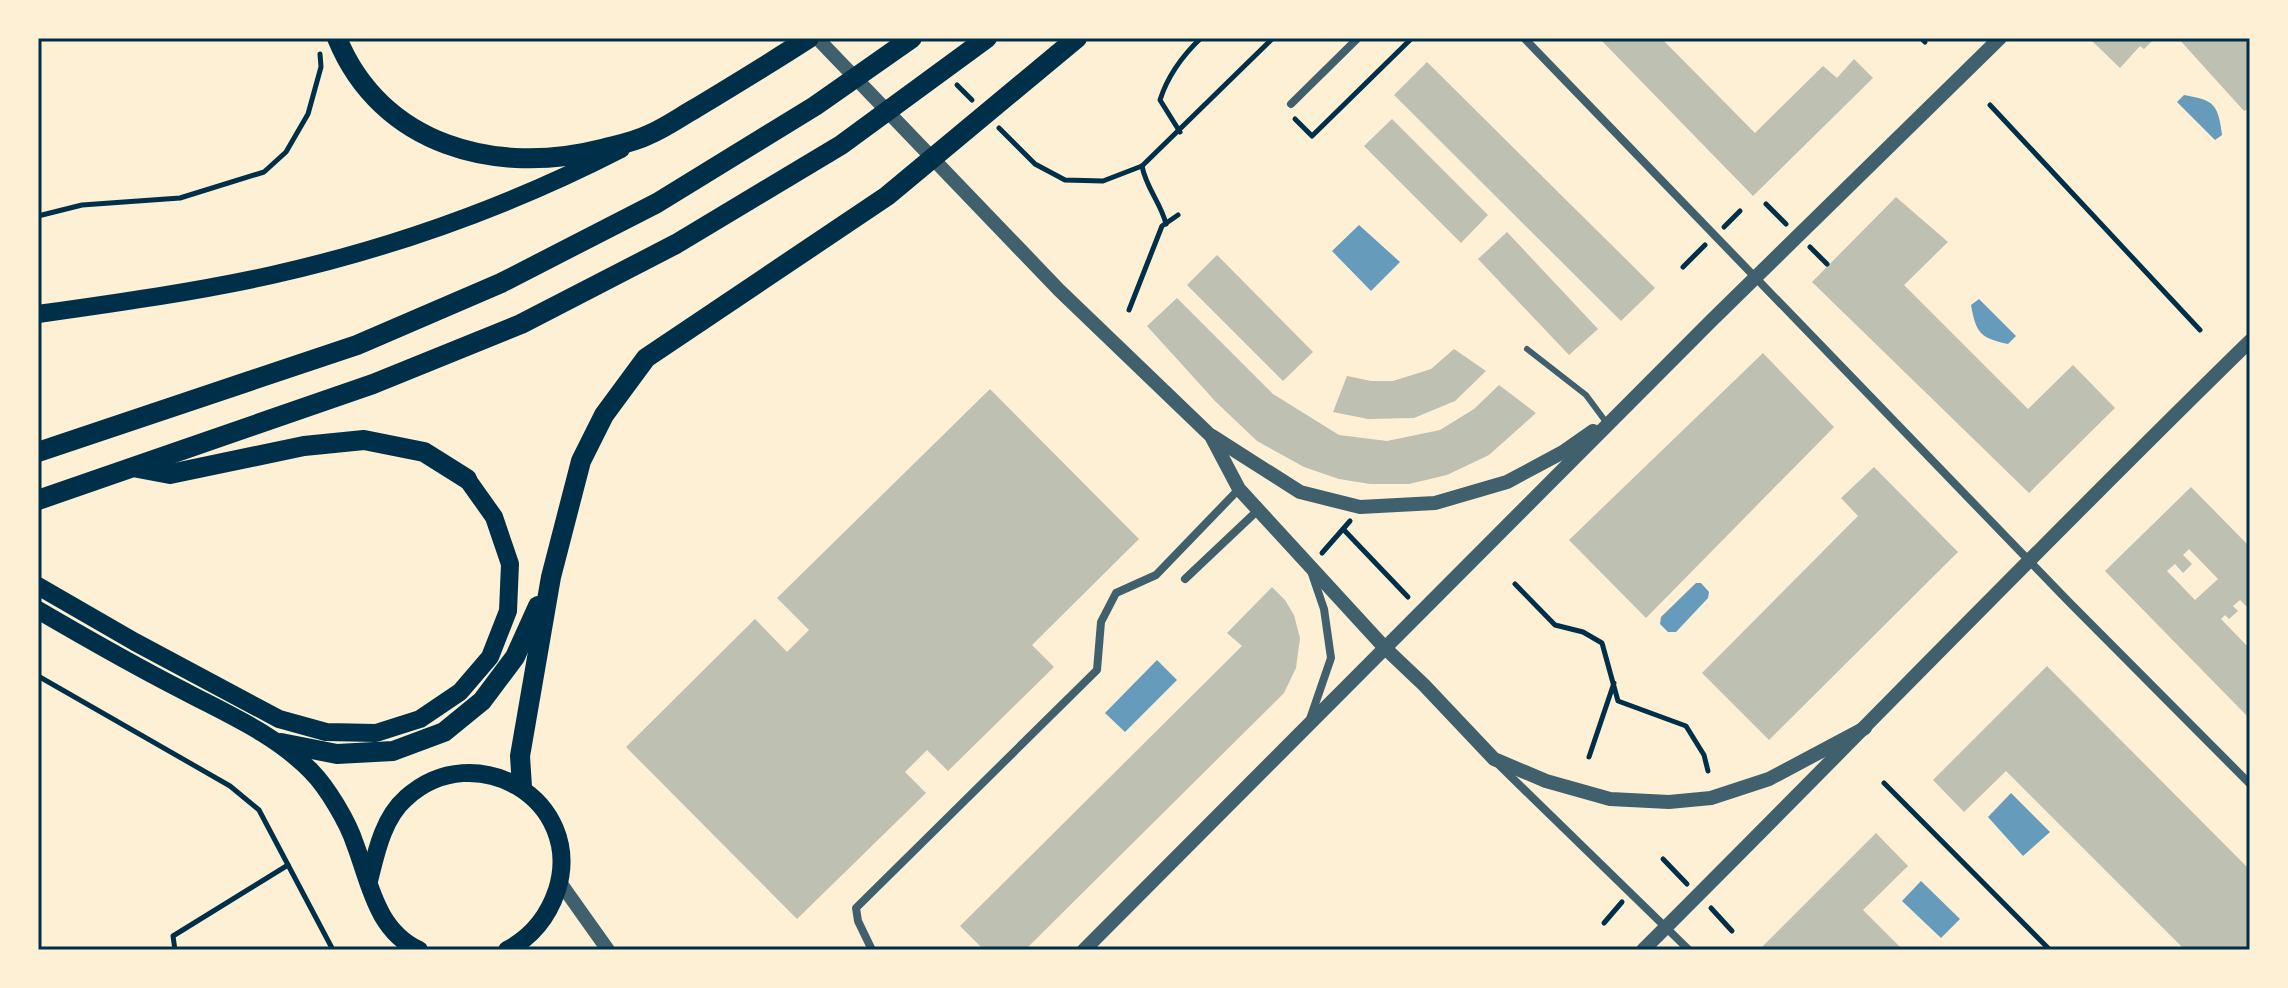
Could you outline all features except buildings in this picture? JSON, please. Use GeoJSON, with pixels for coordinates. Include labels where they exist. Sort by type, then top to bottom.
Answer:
{"type":"FeatureCollection","features":[{"type":"Feature","properties":{"kind":"highway"},"geometry":{"type":"LineString","coordinates":[[328,44],[375,98],[413,128],[455,148],[480,155],[533,159],[586,153],[648,135],[809,38]]}},
{"type":"Feature","properties":{"kind":"highway"},"geometry":{"type":"LineString","coordinates":[[38,452],[357,345],[501,283],[657,203],[815,106],[912,38]]}},
{"type":"Feature","properties":{"kind":"highway"},"geometry":{"type":"LineString","coordinates":[[38,500],[373,384],[521,324],[676,244],[841,145],[987,38]]}},
{"type":"Feature","properties":{"kind":"highway"},"geometry":{"type":"LineString","coordinates":[[522,787],[520,756],[551,577],[581,461],[604,415],[646,358],[887,196],[1077,38]]}},
{"type":"Feature","properties":{"kind":"highway"},"geometry":{"type":"LineString","coordinates":[[134,468],[170,474],[304,446],[364,440],[424,452],[467,479]]}},
{"type":"Feature","properties":{"kind":"highway"},"geometry":{"type":"LineString","coordinates":[[281,743],[337,754],[393,751],[444,732],[482,701],[515,657],[551,577]]}},
{"type":"Feature","properties":{"kind":"main road"},"geometry":{"type":"LineString","coordinates":[[38,314],[114,304],[273,275],[417,235],[560,181],[648,135]]}},
{"type":"Feature","properties":{"kind":"main road"},"geometry":{"type":"LineString","coordinates":[[38,586],[279,719],[326,732],[376,733],[420,719],[460,692],[490,657],[508,611],[510,564],[494,517],[467,479]]}},
{"type":"Feature","properties":{"kind":"main road"},"geometry":{"type":"LineString","coordinates":[[38,610],[117,656],[281,743],[314,773],[339,812],[354,840],[376,907],[392,930],[419,950]]}},
{"type":"Feature","properties":{"kind":"main road"},"geometry":{"type":"LineString","coordinates":[[368,884],[388,822],[406,798],[431,782],[459,773],[491,773],[522,787],[541,806],[554,829],[561,854],[559,881],[552,905],[538,927],[507,950]]}},
{"type":"Feature","properties":{"kind":"street"},"geometry":{"type":"LineString","coordinates":[[817,38],[1059,290],[1211,436],[1300,492],[1360,507],[1435,503],[1507,482],[1563,452],[1625,408]]}},
{"type":"Feature","properties":{"kind":"street"},"geometry":{"type":"LineString","coordinates":[[1289,107],[1358,38]]}},
{"type":"Feature","properties":{"kind":"street"},"geometry":{"type":"LineString","coordinates":[[1524,38],[2250,784]]}},
{"type":"Feature","properties":{"kind":"street"},"geometry":{"type":"LineString","coordinates":[[1084,950],[1756,277],[2000,38]]}},
{"type":"Feature","properties":{"kind":"street"},"geometry":{"type":"LineString","coordinates":[[1643,950],[2029,559],[2250,341]]}},
{"type":"Feature","properties":{"kind":"street"},"geometry":{"type":"LineString","coordinates":[[1211,436],[1239,489],[1385,648],[1689,950]]}},
{"type":"Feature","properties":{"kind":"street"},"geometry":{"type":"LineString","coordinates":[[872,950],[858,921],[856,908],[1097,670],[1101,622],[1116,593],[1156,575],[1239,489]]}},
{"type":"Feature","properties":{"kind":"street"},"geometry":{"type":"LineString","coordinates":[[1185,579],[1258,510]]}},
{"type":"Feature","properties":{"kind":"street"},"geometry":{"type":"LineString","coordinates":[[1308,726],[1331,658],[1324,609],[1309,566]]}},
{"type":"Feature","properties":{"kind":"street"},"geometry":{"type":"LineString","coordinates":[[1494,759],[1546,781],[1610,799],[1669,802],[1711,798],[1769,779],[1865,728]]}},
{"type":"Feature","properties":{"kind":"street"},"geometry":{"type":"LineString","coordinates":[[559,881],[608,950]]}},
{"type":"Feature","properties":{"kind":"lane"},"geometry":{"type":"LineString","coordinates":[[1527,349],[1586,395],[1606,422]]}},
{"type":"Feature","properties":{"kind":"path"},"geometry":{"type":"LineString","coordinates":[[1180,132],[1160,100],[1167,79],[1201,38]]}},
{"type":"Feature","properties":{"kind":"path"},"geometry":{"type":"LineString","coordinates":[[1035,164],[1065,180],[1103,181],[1142,166],[1273,38]]}},
{"type":"Feature","properties":{"kind":"path"},"geometry":{"type":"LineString","coordinates":[[1289,107],[1312,136],[1412,38]]}},
{"type":"Feature","properties":{"kind":"path"},"geometry":{"type":"LineString","coordinates":[[38,216],[82,205],[180,198],[264,172],[286,152],[308,114],[328,44]]}},
{"type":"Feature","properties":{"kind":"path"},"geometry":{"type":"LineString","coordinates":[[1990,105],[2200,330]]}},
{"type":"Feature","properties":{"kind":"path"},"geometry":{"type":"LineString","coordinates":[[1142,166],[1145,180],[1163,212],[1166,224]]}},
{"type":"Feature","properties":{"kind":"path"},"geometry":{"type":"LineString","coordinates":[[1129,310],[1162,226],[1178,215]]}},
{"type":"Feature","properties":{"kind":"path"},"geometry":{"type":"LineString","coordinates":[[1309,566],[1344,530],[1360,507]]}},
{"type":"Feature","properties":{"kind":"path"},"geometry":{"type":"LineString","coordinates":[[1344,530],[1408,597]]}},
{"type":"Feature","properties":{"kind":"path"},"geometry":{"type":"LineString","coordinates":[[1515,584],[1555,625],[1583,632],[1602,643],[1618,701],[1686,726],[1704,755],[1708,771]]}},
{"type":"Feature","properties":{"kind":"path"},"geometry":{"type":"LineString","coordinates":[[38,676],[230,786],[259,810],[333,950]]}},
{"type":"Feature","properties":{"kind":"path"},"geometry":{"type":"LineString","coordinates":[[1589,757],[1614,682]]}},
{"type":"Feature","properties":{"kind":"path"},"geometry":{"type":"LineString","coordinates":[[1884,783],[2050,950]]}},
{"type":"Feature","properties":{"kind":"path"},"geometry":{"type":"LineString","coordinates":[[175,950],[173,936],[288,865]]}},
{"type":"Feature","properties":{"kind":"water"},"geometry":{"type":"Polygon","coordinates":[[[2184,95],[2213,105],[2219,116],[2222,135],[2215,140],[2177,102],[2184,95]]]}},
{"type":"Feature","properties":{"kind":"water"},"geometry":{"type":"Polygon","coordinates":[[[1359,225],[1400,262],[1371,291],[1332,251],[1359,225]]]}},
{"type":"Feature","properties":{"kind":"water"},"geometry":{"type":"Polygon","coordinates":[[[1979,299],[2016,336],[2008,344],[1981,333],[1971,305],[1979,299]]]}},
{"type":"Feature","properties":{"kind":"water"},"geometry":{"type":"Polygon","coordinates":[[[1696,583],[1701,583],[1709,592],[1708,598],[1676,632],[1668,632],[1660,624],[1661,617],[1696,583]]]}},
{"type":"Feature","properties":{"kind":"water"},"geometry":{"type":"Polygon","coordinates":[[[1157,660],[1177,680],[1125,732],[1105,713],[1157,660]]]}},
{"type":"Feature","properties":{"kind":"water"},"geometry":{"type":"Polygon","coordinates":[[[2011,793],[2050,832],[2023,856],[1988,817],[2011,793]]]}},
{"type":"Feature","properties":{"kind":"water"},"geometry":{"type":"Polygon","coordinates":[[[1921,881],[1960,919],[1941,938],[1902,901],[1921,881]]]}}]}
